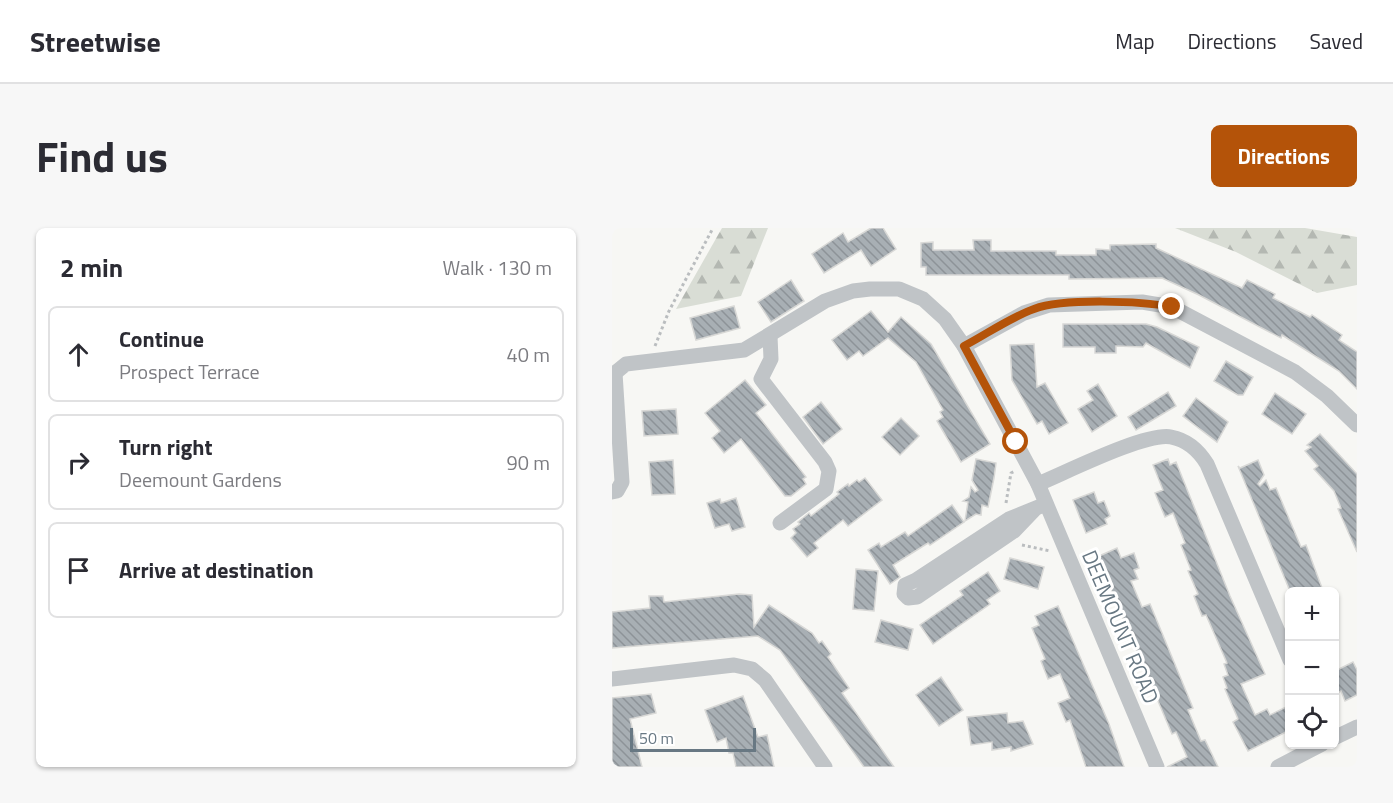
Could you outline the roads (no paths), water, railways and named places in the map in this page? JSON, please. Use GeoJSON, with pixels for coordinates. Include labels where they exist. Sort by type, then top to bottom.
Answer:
{"type":"FeatureCollection","features":[{"type":"Feature","properties":{"kind":"street","name":"DEEMOUNT ROAD"},"geometry":{"type":"LineString","coordinates":[[614,373],[626,364],[744,350],[838,295],[853,291],[900,289],[923,298],[945,318],[964,346],[1038,484],[1040,506],[1062,545],[1157,767]]}},
{"type":"Feature","properties":{"kind":"street"},"geometry":{"type":"LineString","coordinates":[[964,346],[1024,313],[1049,304],[1142,302],[1172,307],[1295,372],[1327,396],[1357,425]]}},
{"type":"Feature","properties":{"kind":"street"},"geometry":{"type":"LineString","coordinates":[[770,336],[771,360],[761,379],[825,462],[829,471],[826,489],[780,523]]}},
{"type":"Feature","properties":{"kind":"street"},"geometry":{"type":"LineString","coordinates":[[612,492],[617,491],[622,482],[614,373]]}},
{"type":"Feature","properties":{"kind":"street"},"geometry":{"type":"LineString","coordinates":[[1038,484],[1148,438],[1171,437],[1191,446],[1200,453],[1207,464],[1285,648]]}},
{"type":"Feature","properties":{"kind":"street"},"geometry":{"type":"LineString","coordinates":[[1011,525],[917,597],[908,598],[904,594],[905,585],[1040,506]]}},
{"type":"Feature","properties":{"kind":"street"},"geometry":{"type":"LineString","coordinates":[[612,679],[734,665],[752,669],[765,680],[825,767]]}},
{"type":"Feature","properties":{"kind":"street"},"geometry":{"type":"LineString","coordinates":[[1339,736],[1357,727]]}},
{"type":"Feature","properties":{"kind":"street"},"geometry":{"type":"LineString","coordinates":[[1278,767],[1312,749]]}}]}
